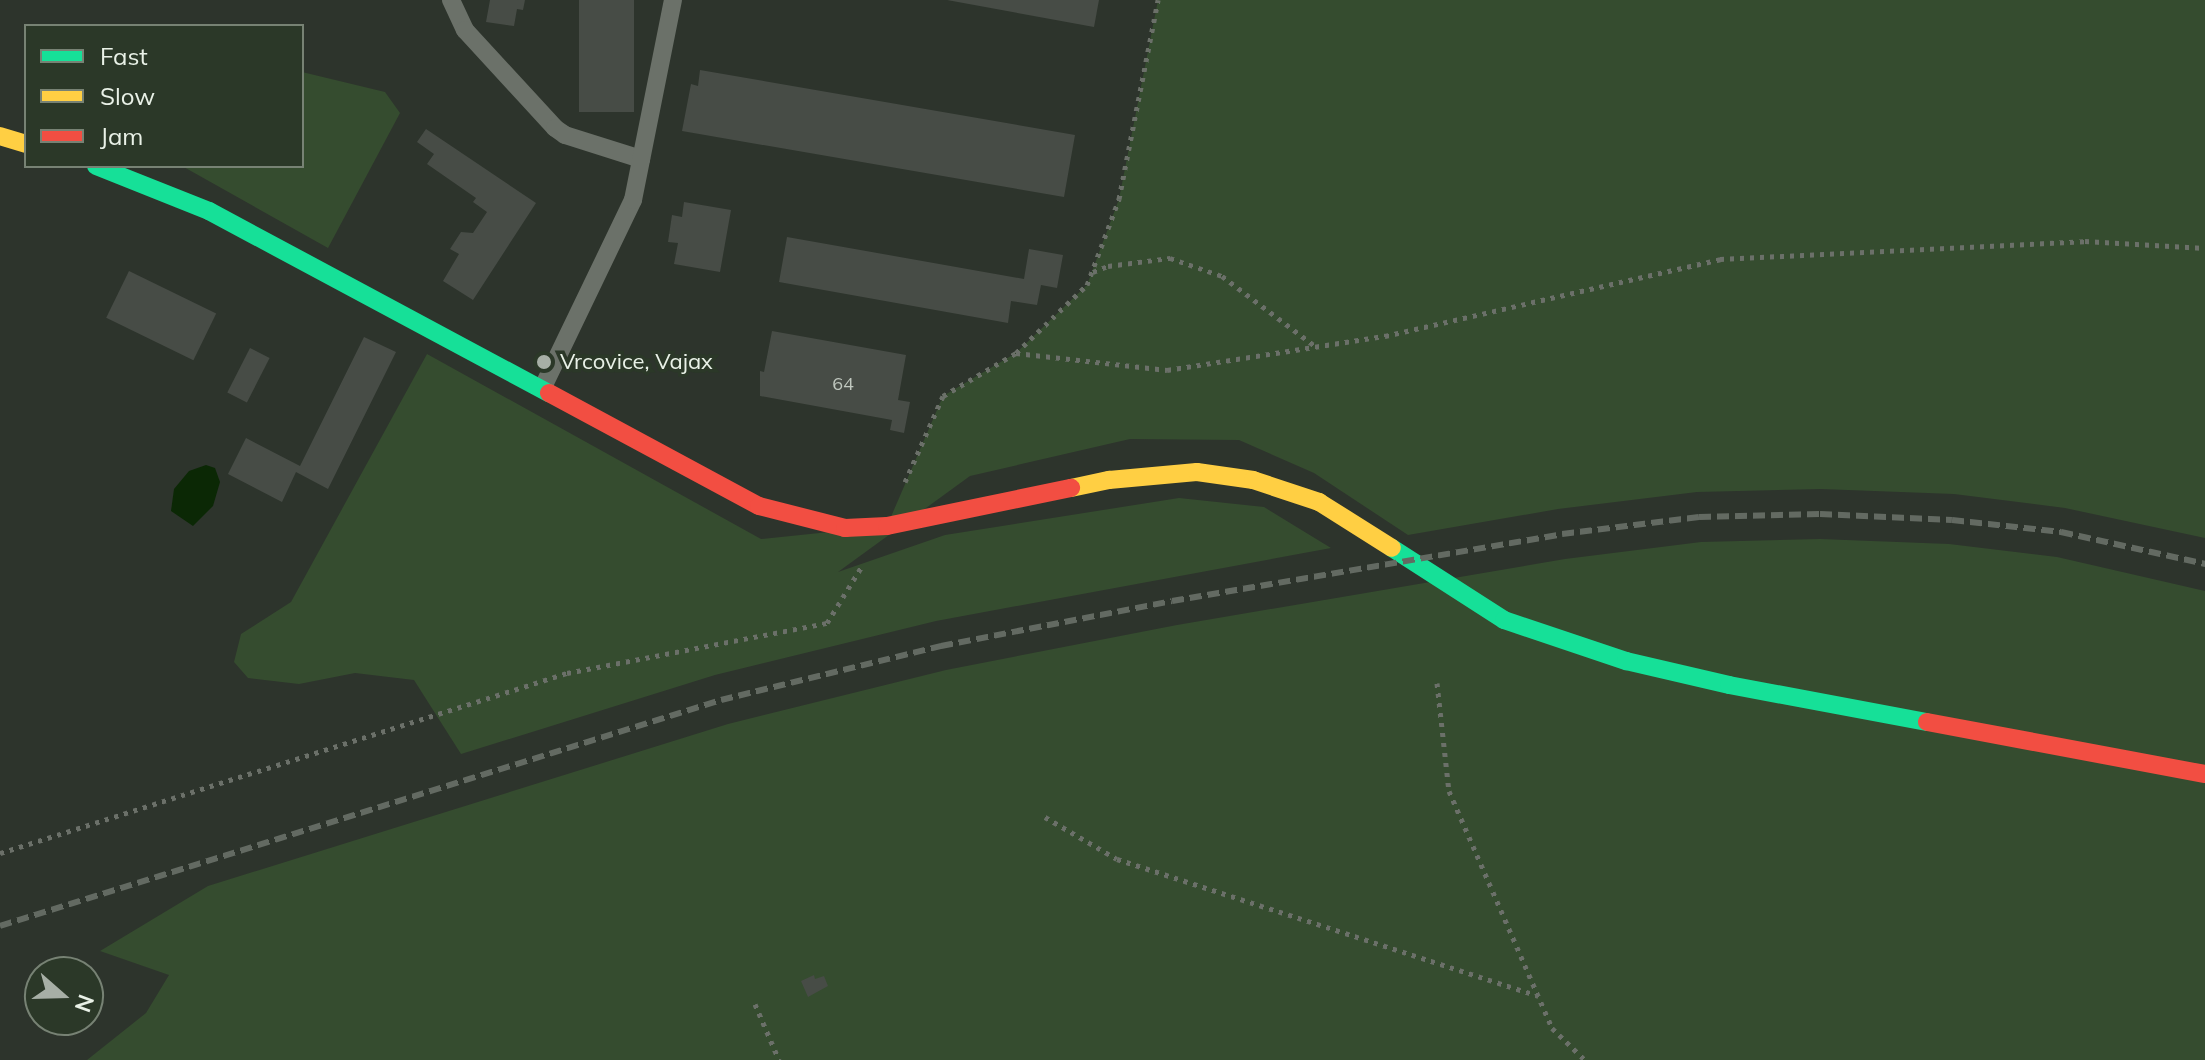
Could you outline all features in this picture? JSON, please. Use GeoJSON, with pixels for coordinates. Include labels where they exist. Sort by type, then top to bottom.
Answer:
{"type":"FeatureCollection","features":[{"type":"Feature","properties":{"kind":"street"},"geometry":{"type":"LineString","coordinates":[[0,136],[24,143]]}},
{"type":"Feature","properties":{"kind":"street"},"geometry":{"type":"LineString","coordinates":[[103,168],[129,176],[237,225],[759,506],[845,528],[887,526],[1109,480],[1197,472],[1253,480],[1319,502],[1504,620],[1626,661],[1745,688],[2205,774]]}},
{"type":"Feature","properties":{"kind":"lane"},"geometry":{"type":"LineString","coordinates":[[451,0],[465,30],[555,128],[565,135],[641,159]]}},
{"type":"Feature","properties":{"kind":"lane"},"geometry":{"type":"LineString","coordinates":[[542,389],[633,200],[673,0]]}},
{"type":"Feature","properties":{"kind":"path"},"geometry":{"type":"LineString","coordinates":[[0,853],[567,673],[827,623],[887,526],[943,396],[1016,353],[1087,285],[1119,199],[1158,0]]}},
{"type":"Feature","properties":{"kind":"path"},"geometry":{"type":"LineString","coordinates":[[1016,353],[1167,370],[1385,336],[1720,259],[2085,241],[2205,248]]}},
{"type":"Feature","properties":{"kind":"path"},"geometry":{"type":"LineString","coordinates":[[1092,272],[1108,266],[1170,258],[1222,276],[1316,347]]}},
{"type":"Feature","properties":{"kind":"path"},"geometry":{"type":"LineString","coordinates":[[1437,683],[1449,791],[1552,1028],[1585,1060]]}},
{"type":"Feature","properties":{"kind":"path"},"geometry":{"type":"LineString","coordinates":[[1045,817],[1117,859],[1538,996]]}},
{"type":"Feature","properties":{"kind":"path"},"geometry":{"type":"LineString","coordinates":[[755,1004],[779,1060]]}},
{"type":"Feature","properties":{"kind":"shaded area"},"geometry":{"type":"Polygon","coordinates":[[[1158,0],[2205,0],[2205,538],[2065,508],[1954,494],[1821,489],[1697,492],[1558,509],[1408,535],[1314,473],[1239,440],[1130,439],[970,476],[838,572],[945,535],[1179,498],[1264,507],[1331,548],[936,621],[715,675],[461,754],[414,680],[355,673],[299,684],[248,678],[234,662],[241,634],[291,602],[427,354],[761,539],[887,526],[943,396],[1016,353],[1087,285],[1119,199],[1158,0]]]}},
{"type":"Feature","properties":{"kind":"shaded area"},"geometry":{"type":"Polygon","coordinates":[[[304,72],[385,92],[400,113],[328,248],[186,168],[304,168],[304,72]]]}},
{"type":"Feature","properties":{"kind":"shaded area"},"geometry":{"type":"Polygon","coordinates":[[[206,465],[215,468],[220,482],[213,506],[193,526],[171,511],[174,489],[189,471],[206,465]]]}},
{"type":"Feature","properties":{"kind":"shaded area"},"geometry":{"type":"Polygon","coordinates":[[[1820,539],[1949,544],[2057,557],[2205,591],[2205,1060],[87,1060],[146,1013],[169,975],[100,951],[208,886],[728,724],[946,670],[1177,625],[1565,559],[1701,542],[1820,539]]]}},
{"type":"Feature","properties":{"kind":"building"},"geometry":{"type":"Polygon","coordinates":[[[490,0],[525,0],[523,10],[517,9],[514,26],[486,22],[490,0]]]}},
{"type":"Feature","properties":{"kind":"building"},"geometry":{"type":"Polygon","coordinates":[[[579,0],[634,0],[634,112],[579,112],[579,0]]]}},
{"type":"Feature","properties":{"kind":"building"},"geometry":{"type":"Polygon","coordinates":[[[947,0],[1099,0],[1094,27],[947,0]]]}},
{"type":"Feature","properties":{"kind":"building"},"geometry":{"type":"Polygon","coordinates":[[[700,70],[1075,135],[1064,197],[682,131],[691,84],[698,86],[700,70]]]}},
{"type":"Feature","properties":{"kind":"building"},"geometry":{"type":"Polygon","coordinates":[[[426,129],[536,203],[473,300],[443,281],[459,254],[450,249],[461,232],[473,233],[487,212],[473,202],[476,198],[427,164],[434,154],[417,142],[426,129]]]}},
{"type":"Feature","properties":{"kind":"building"},"geometry":{"type":"Polygon","coordinates":[[[684,202],[731,210],[720,272],[674,264],[678,243],[668,242],[672,215],[682,217],[684,202]]]}},
{"type":"Feature","properties":{"kind":"building"},"geometry":{"type":"Polygon","coordinates":[[[787,237],[1024,279],[1029,249],[1063,255],[1057,288],[1041,285],[1037,305],[1011,301],[1008,323],[779,282],[787,237]]]}},
{"type":"Feature","properties":{"kind":"building"},"geometry":{"type":"Polygon","coordinates":[[[129,271],[216,314],[193,360],[106,318],[129,271]]]}},
{"type":"Feature","properties":{"kind":"building"},"geometry":{"type":"Polygon","coordinates":[[[772,331],[906,355],[898,400],[910,402],[904,433],[890,430],[892,420],[760,396],[760,371],[764,372],[772,331]]]}},
{"type":"Feature","properties":{"kind":"building"},"geometry":{"type":"Polygon","coordinates":[[[364,337],[396,352],[328,489],[296,472],[282,502],[228,474],[246,438],[300,466],[364,337]]]}},
{"type":"Feature","properties":{"kind":"building"},"geometry":{"type":"Polygon","coordinates":[[[250,348],[270,358],[247,403],[227,393],[250,348]]]}},
{"type":"Feature","properties":{"kind":"building"},"geometry":{"type":"Polygon","coordinates":[[[814,975],[815,979],[824,976],[828,986],[808,997],[801,981],[814,975]]]}},
{"type":"Feature","properties":{"kind":"railway"},"geometry":{"type":"LineString","coordinates":[[0,926],[721,700],[941,646],[1172,601],[1562,534],[1699,517],[1820,514],[1952,520],[2061,532],[2205,564]]}},
{"type":"Feature","properties":{"kind":"traffic: fast"},"geometry":{"type":"LineString","coordinates":[[101,168],[209,211],[549,393]]}},
{"type":"Feature","properties":{"kind":"traffic: fast"},"geometry":{"type":"LineString","coordinates":[[1392,548],[1504,620],[1626,661],[1729,685],[1927,722]]}},
{"type":"Feature","properties":{"kind":"traffic: slow"},"geometry":{"type":"LineString","coordinates":[[0,136],[24,143]]}},
{"type":"Feature","properties":{"kind":"traffic: slow"},"geometry":{"type":"LineString","coordinates":[[1071,488],[1109,480],[1197,472],[1253,480],[1319,502],[1392,548]]}},
{"type":"Feature","properties":{"kind":"traffic: jam"},"geometry":{"type":"LineString","coordinates":[[549,393],[759,506],[845,528],[887,526],[1071,488]]}},
{"type":"Feature","properties":{"kind":"traffic: jam"},"geometry":{"type":"LineString","coordinates":[[1927,722],[2205,774]]}},
{"type":"Feature","properties":{"kind":"place","name":"Vrcovice, Vajax"},"geometry":{"type":"Point","coordinates":[544,362]}}]}
